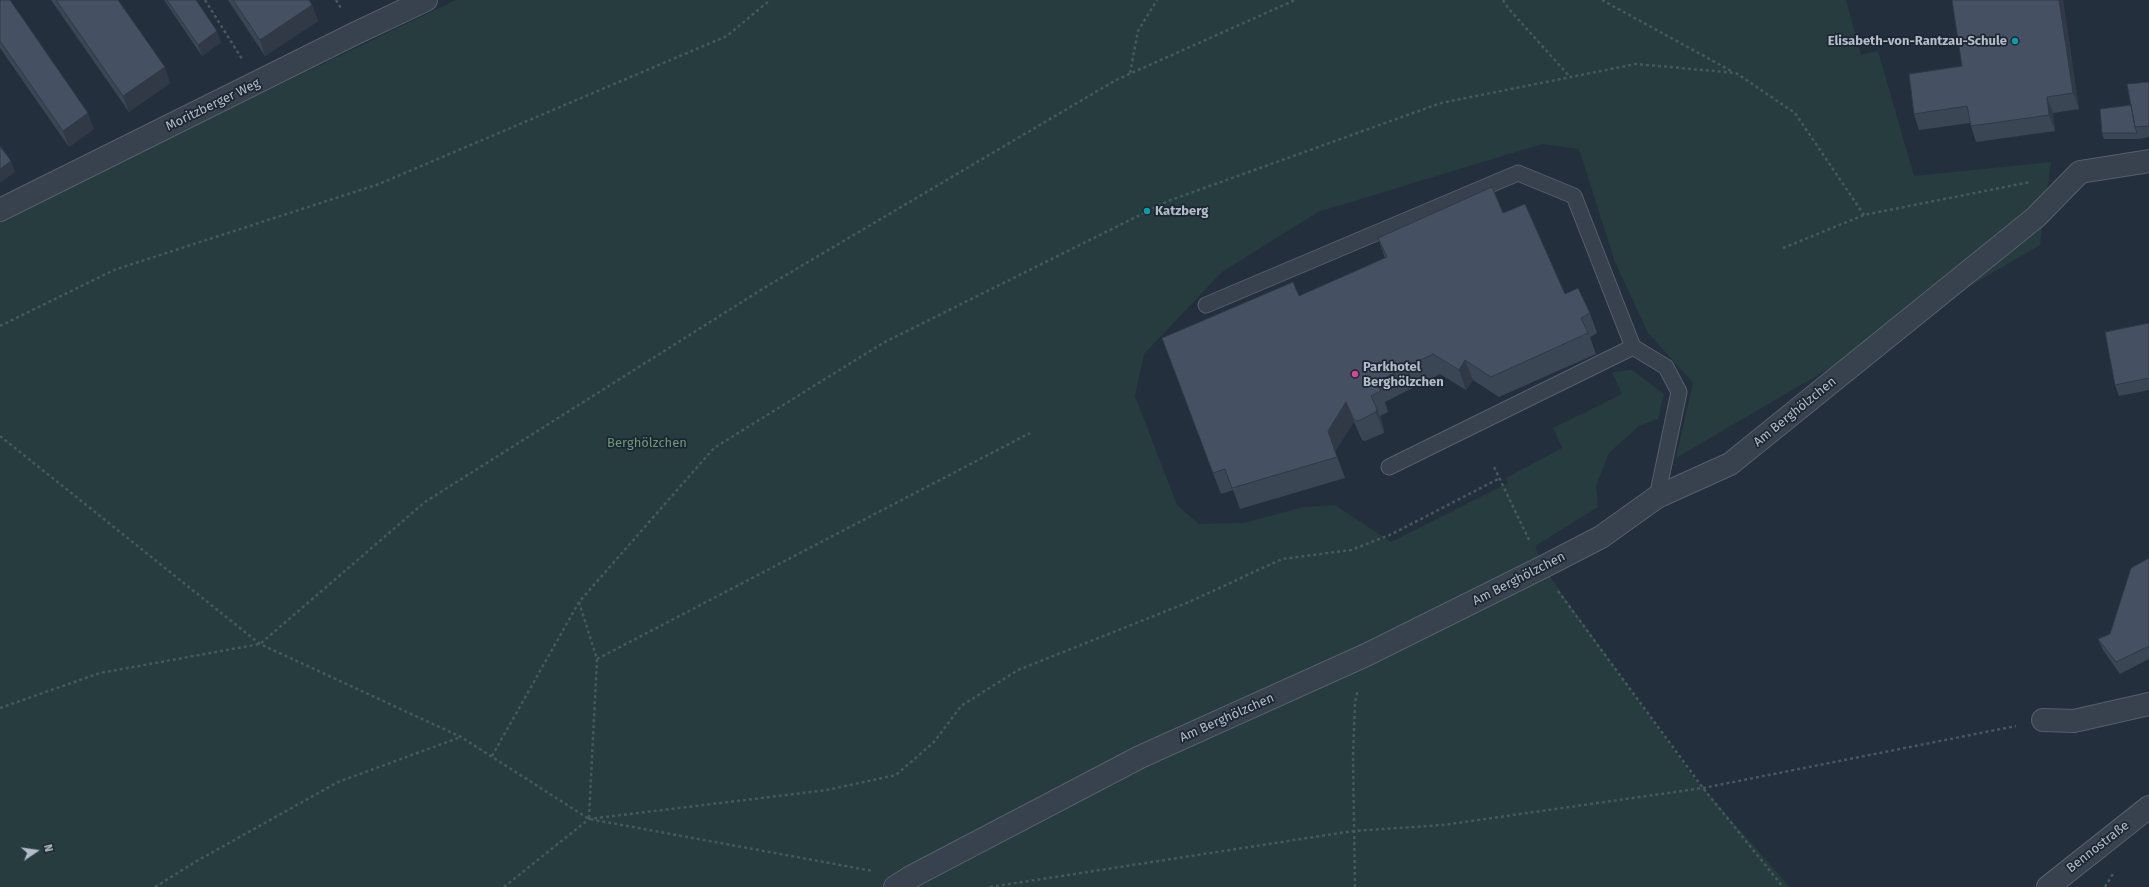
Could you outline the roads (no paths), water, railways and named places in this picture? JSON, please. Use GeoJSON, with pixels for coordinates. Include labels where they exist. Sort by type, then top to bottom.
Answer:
{"type":"FeatureCollection","features":[{"type":"Feature","properties":{"kind":"street","name":"Moritzberger Weg"},"geometry":{"type":"LineString","coordinates":[[0,210],[356,33],[426,0]]}},
{"type":"Feature","properties":{"kind":"street","name":"Am Berghölzchen"},"geometry":{"type":"LineString","coordinates":[[895,887],[909,878],[1140,757],[1366,654],[1543,567],[1601,537],[1657,497],[1730,464],[2036,217],[2080,172],[2149,161]]}},
{"type":"Feature","properties":{"kind":"street"},"geometry":{"type":"LineString","coordinates":[[2042,720],[2074,721],[2149,704]]}},
{"type":"Feature","properties":{"kind":"street","name":"Bennostraße"},"geometry":{"type":"LineString","coordinates":[[2048,887],[2149,807]]}},
{"type":"Feature","properties":{"kind":"lane"},"geometry":{"type":"LineString","coordinates":[[1206,305],[1518,173],[1574,196],[1633,347],[1666,367],[1679,392],[1657,497]]}},
{"type":"Feature","properties":{"kind":"lane"},"geometry":{"type":"LineString","coordinates":[[1389,467],[1633,347]]}},
{"type":"Feature","properties":{"kind":"place","name":"Elisabeth-von-Rantzau-Schule"},"geometry":{"type":"Point","coordinates":[2015,41]}},
{"type":"Feature","properties":{"kind":"place","name":"Katzberg"},"geometry":{"type":"Point","coordinates":[1147,211]}},
{"type":"Feature","properties":{"kind":"place","name":"Parkhotel Berghölzchen"},"geometry":{"type":"Point","coordinates":[1355,374]}},
{"type":"Feature","properties":{"kind":"park label","name":"Berghölzchen"},"geometry":{"type":"Point","coordinates":[647,443]}}]}
